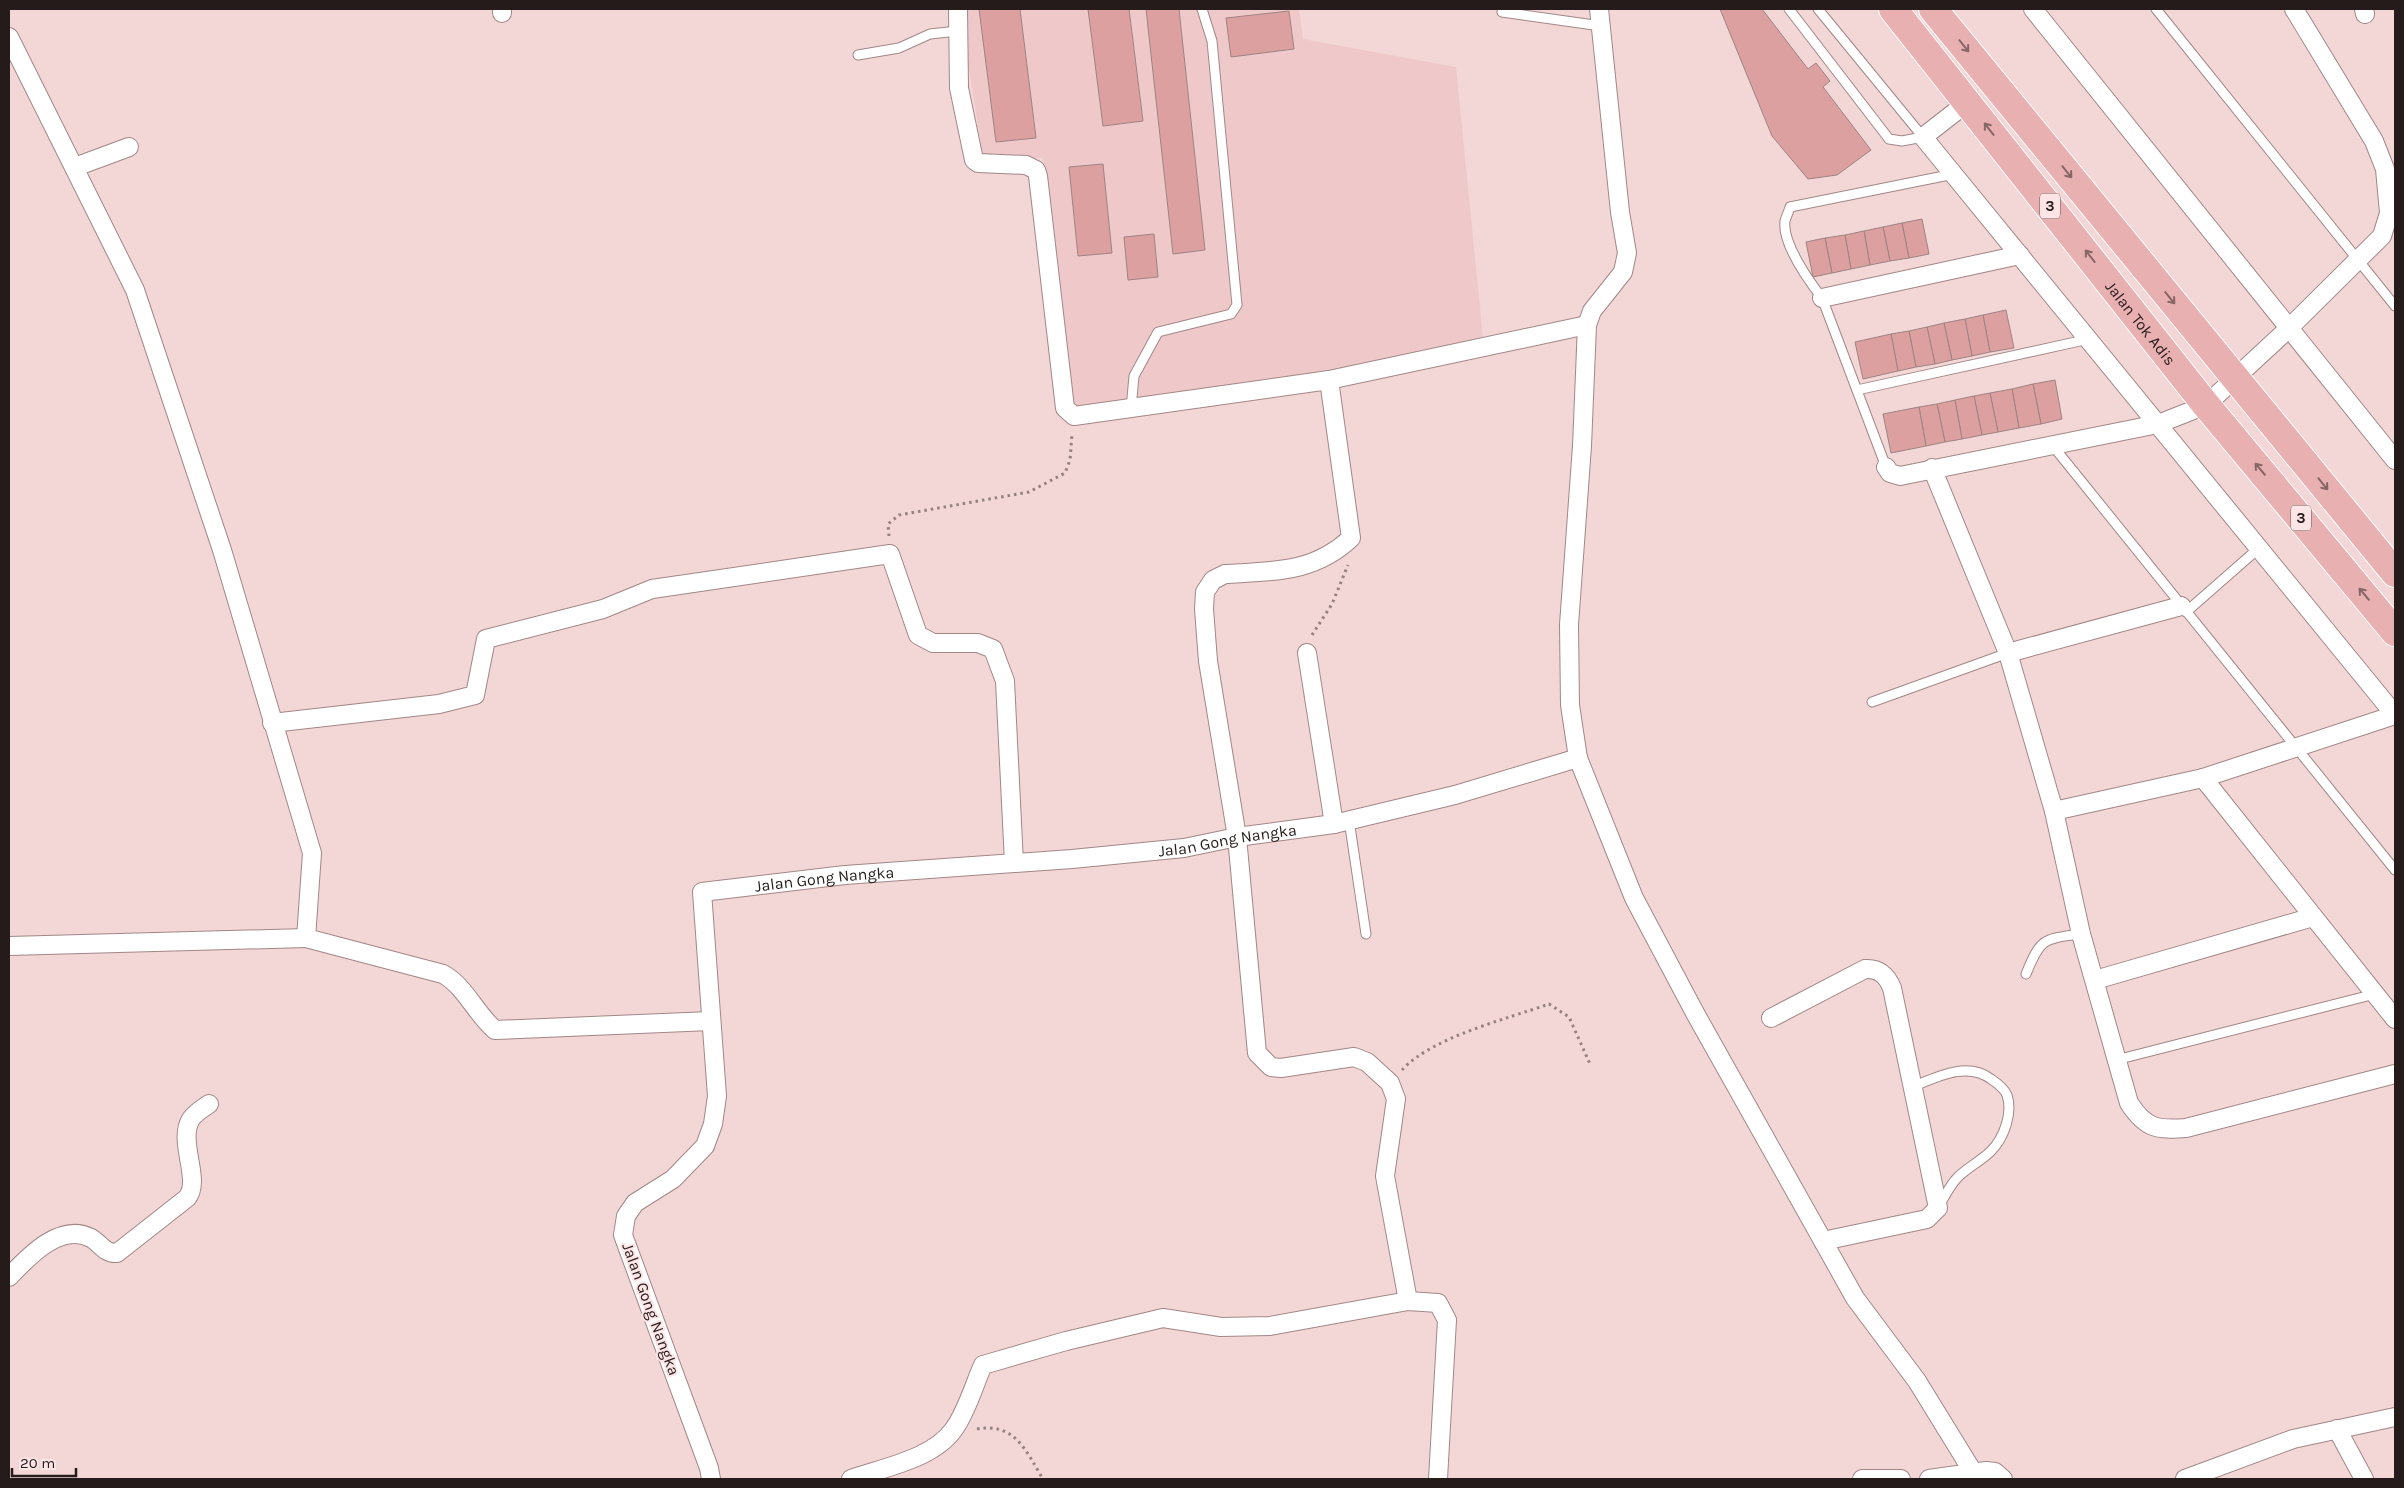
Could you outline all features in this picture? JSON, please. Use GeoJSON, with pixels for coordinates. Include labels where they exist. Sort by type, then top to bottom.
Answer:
{"type":"FeatureCollection","features":[{"type":"Feature","properties":{"kind":"main road","name":"Jalan Tok Adis"},"geometry":{"type":"LineString","coordinates":[[1892,9],[1968,102],[2206,405],[2395,632]]}},
{"type":"Feature","properties":{"kind":"main road","name":"3"},"geometry":{"type":"LineString","coordinates":[[1933,9],[2395,573]]}},
{"type":"Feature","properties":{"kind":"street"},"geometry":{"type":"LineString","coordinates":[[958,9],[959,88],[974,160],[978,163],[1026,165],[1036,170],[1038,176],[1065,408],[1074,416],[1329,380],[1587,325]]}},
{"type":"Feature","properties":{"kind":"street"},"geometry":{"type":"LineString","coordinates":[[2033,9],[2395,460]]}},
{"type":"Feature","properties":{"kind":"street"},"geometry":{"type":"LineString","coordinates":[[1886,467],[1890,472],[1900,476],[1932,468],[2053,446],[2158,424],[2206,405],[2288,329],[2382,236],[2389,213],[2385,169],[2374,141],[2294,9]]}},
{"type":"Feature","properties":{"kind":"street"},"geometry":{"type":"LineString","coordinates":[[1600,17],[1620,212],[1627,253],[1623,272],[1592,312],[1587,325],[1582,446],[1569,625],[1570,705],[1578,758],[1634,898],[1695,1013],[1855,1298],[1917,1381],[1973,1472]]}},
{"type":"Feature","properties":{"kind":"street"},"geometry":{"type":"LineString","coordinates":[[9,37],[135,290],[222,550],[312,853],[306,938]]}},
{"type":"Feature","properties":{"kind":"street"},"geometry":{"type":"LineString","coordinates":[[1968,102],[1923,137],[2395,715],[2203,778],[2054,811]]}},
{"type":"Feature","properties":{"kind":"street"},"geometry":{"type":"LineString","coordinates":[[75,167],[128,147]]}},
{"type":"Feature","properties":{"kind":"street"},"geometry":{"type":"LineString","coordinates":[[1822,298],[2020,256]]}},
{"type":"Feature","properties":{"kind":"street"},"geometry":{"type":"LineString","coordinates":[[1329,380],[1351,538],[1338,551],[1306,566],[1225,574],[1214,580],[1205,592],[1204,609],[1208,661],[1237,837],[1256,1053],[1271,1067],[1281,1068],[1354,1057],[1367,1062],[1390,1083],[1396,1099],[1385,1176],[1408,1301]]}},
{"type":"Feature","properties":{"kind":"street"},"geometry":{"type":"LineString","coordinates":[[1932,468],[2008,653],[2054,811],[2082,934],[2116,1060],[2129,1103],[2134,1111],[2151,1127],[2165,1129],[2186,1128],[2395,1074]]}},
{"type":"Feature","properties":{"kind":"street"},"geometry":{"type":"LineString","coordinates":[[272,723],[439,704],[476,695],[486,639],[603,609],[652,589],[890,554],[918,634],[933,644],[978,643],[993,649],[1005,681],[1014,863]]}},
{"type":"Feature","properties":{"kind":"street"},"geometry":{"type":"LineString","coordinates":[[2008,653],[2184,609]]}},
{"type":"Feature","properties":{"kind":"street"},"geometry":{"type":"LineString","coordinates":[[1307,653],[1341,822]]}},
{"type":"Feature","properties":{"kind":"street","name":"Jalan Gong Nangka"},"geometry":{"type":"LineString","coordinates":[[711,1479],[710,1468],[623,1235],[626,1216],[635,1203],[673,1179],[705,1146],[714,1124],[717,1096],[702,892],[845,875],[1184,848],[1237,837],[1341,822],[1455,795],[1578,758]]}},
{"type":"Feature","properties":{"kind":"street"},"geometry":{"type":"LineString","coordinates":[[2203,778],[2395,1019]]}},
{"type":"Feature","properties":{"kind":"street"},"geometry":{"type":"LineString","coordinates":[[2095,980],[2313,918]]}},
{"type":"Feature","properties":{"kind":"street"},"geometry":{"type":"LineString","coordinates":[[9,946],[306,938],[443,974],[453,980],[482,1019],[495,1030],[711,1021]]}},
{"type":"Feature","properties":{"kind":"street"},"geometry":{"type":"LineString","coordinates":[[1771,1018],[1865,969],[1880,971],[1888,978],[1892,988],[1938,1208],[1927,1219],[1823,1241]]}},
{"type":"Feature","properties":{"kind":"street"},"geometry":{"type":"LineString","coordinates":[[9,1276],[32,1253],[50,1240],[57,1238],[84,1235],[92,1238],[108,1252],[117,1253],[187,1198],[192,1188],[188,1162],[188,1125],[192,1117],[209,1104]]}},
{"type":"Feature","properties":{"kind":"street"},"geometry":{"type":"LineString","coordinates":[[852,1479],[924,1453],[946,1438],[955,1427],[983,1365],[1066,1341],[1163,1318],[1221,1328],[1270,1326],[1408,1301],[1438,1303],[1447,1320],[1438,1479]]}},
{"type":"Feature","properties":{"kind":"street"},"geometry":{"type":"LineString","coordinates":[[2185,1479],[2265,1448],[2337,1429],[2395,1417]]}},
{"type":"Feature","properties":{"kind":"street"},"geometry":{"type":"LineString","coordinates":[[2337,1429],[2364,1479]]}},
{"type":"Feature","properties":{"kind":"street"},"geometry":{"type":"LineString","coordinates":[[1929,1479],[1973,1472],[1995,1472],[2002,1479]]}},
{"type":"Feature","properties":{"kind":"street"},"geometry":{"type":"LineString","coordinates":[[1870,1479],[1901,1479]]}},
{"type":"Feature","properties":{"kind":"lane"},"geometry":{"type":"LineString","coordinates":[[1132,409],[1134,376],[1158,332],[1231,314],[1237,305],[1212,41],[1202,9]]}},
{"type":"Feature","properties":{"kind":"lane"},"geometry":{"type":"LineString","coordinates":[[1789,9],[1888,139],[1902,141],[1923,137],[1818,9]]}},
{"type":"Feature","properties":{"kind":"lane"},"geometry":{"type":"LineString","coordinates":[[2156,9],[2395,306]]}},
{"type":"Feature","properties":{"kind":"lane"},"geometry":{"type":"LineString","coordinates":[[1502,12],[1600,17]]}},
{"type":"Feature","properties":{"kind":"lane"},"geometry":{"type":"LineString","coordinates":[[858,55],[898,48],[930,34],[958,30]]}},
{"type":"Feature","properties":{"kind":"lane"},"geometry":{"type":"LineString","coordinates":[[1886,467],[1822,298],[1806,276],[1789,243],[1785,223],[1790,207],[1954,174]]}},
{"type":"Feature","properties":{"kind":"lane"},"geometry":{"type":"LineString","coordinates":[[1857,390],[2089,339]]}},
{"type":"Feature","properties":{"kind":"lane"},"geometry":{"type":"LineString","coordinates":[[2053,446],[2395,870]]}},
{"type":"Feature","properties":{"kind":"lane"},"geometry":{"type":"LineString","coordinates":[[2184,609],[2259,548]]}},
{"type":"Feature","properties":{"kind":"lane"},"geometry":{"type":"LineString","coordinates":[[1872,702],[2008,653]]}},
{"type":"Feature","properties":{"kind":"lane"},"geometry":{"type":"LineString","coordinates":[[1341,822],[1366,934]]}},
{"type":"Feature","properties":{"kind":"lane"},"geometry":{"type":"LineString","coordinates":[[2026,974],[2041,943],[2052,938],[2082,934]]}},
{"type":"Feature","properties":{"kind":"lane"},"geometry":{"type":"LineString","coordinates":[[2116,1060],[2375,994]]}},
{"type":"Feature","properties":{"kind":"lane"},"geometry":{"type":"LineString","coordinates":[[1912,1087],[1949,1072],[1971,1071],[1984,1074],[1999,1085],[2006,1094],[2008,1116],[1998,1142],[1990,1152],[1957,1178],[1938,1208]]}},
{"type":"Feature","properties":{"kind":"path"},"geometry":{"type":"LineString","coordinates":[[890,554],[888,524],[899,515],[1029,492],[1065,473],[1070,460],[1074,416]]}},
{"type":"Feature","properties":{"kind":"path"},"geometry":{"type":"LineString","coordinates":[[1307,653],[1312,636],[1332,604],[1346,573],[1351,538]]}},
{"type":"Feature","properties":{"kind":"path"},"geometry":{"type":"LineString","coordinates":[[1390,1083],[1412,1060],[1447,1040],[1549,1004],[1569,1017],[1590,1064]]}},
{"type":"Feature","properties":{"kind":"path"},"geometry":{"type":"LineString","coordinates":[[946,1438],[988,1427],[1002,1428],[1019,1443],[1044,1479]]}},
{"type":"Feature","properties":{"kind":"shaded area"},"geometry":{"type":"Polygon","coordinates":[[[967,9],[1299,9],[1303,39],[1456,67],[1483,338],[1329,372],[1073,411],[1043,158],[983,158],[967,56],[967,9]]]}},
{"type":"Feature","properties":{"kind":"building"},"geometry":{"type":"Polygon","coordinates":[[[979,9],[1020,9],[1036,138],[996,142],[979,9]]]}},
{"type":"Feature","properties":{"kind":"building"},"geometry":{"type":"Polygon","coordinates":[[[1088,9],[1129,9],[1143,121],[1103,126],[1088,9]]]}},
{"type":"Feature","properties":{"kind":"building"},"geometry":{"type":"Polygon","coordinates":[[[1146,9],[1179,9],[1205,250],[1173,254],[1146,9]]]}},
{"type":"Feature","properties":{"kind":"building"},"geometry":{"type":"Polygon","coordinates":[[[1720,9],[1762,9],[1808,69],[1816,63],[1830,81],[1823,87],[1871,150],[1837,175],[1808,179],[1772,136],[1720,9]]]}},
{"type":"Feature","properties":{"kind":"building"},"geometry":{"type":"Polygon","coordinates":[[[1289,11],[1294,49],[1231,57],[1226,18],[1289,11]]]}},
{"type":"Feature","properties":{"kind":"building"},"geometry":{"type":"Polygon","coordinates":[[[1103,164],[1112,253],[1078,256],[1069,167],[1103,164]]]}},
{"type":"Feature","properties":{"kind":"building"},"geometry":{"type":"Polygon","coordinates":[[[1922,219],[1929,254],[1909,258],[1902,223],[1922,219]]]}},
{"type":"Feature","properties":{"kind":"building"},"geometry":{"type":"Polygon","coordinates":[[[1902,223],[1909,258],[1890,261],[1883,227],[1902,223]]]}},
{"type":"Feature","properties":{"kind":"building"},"geometry":{"type":"Polygon","coordinates":[[[1883,227],[1890,261],[1870,265],[1864,231],[1883,227]]]}},
{"type":"Feature","properties":{"kind":"building"},"geometry":{"type":"Polygon","coordinates":[[[1864,231],[1870,265],[1851,269],[1845,235],[1864,231]]]}},
{"type":"Feature","properties":{"kind":"building"},"geometry":{"type":"Polygon","coordinates":[[[1154,234],[1158,277],[1128,280],[1124,237],[1154,234]]]}},
{"type":"Feature","properties":{"kind":"building"},"geometry":{"type":"Polygon","coordinates":[[[1845,235],[1851,269],[1832,273],[1825,238],[1845,235]]]}},
{"type":"Feature","properties":{"kind":"building"},"geometry":{"type":"Polygon","coordinates":[[[1825,238],[1832,273],[1813,277],[1806,242],[1825,238]]]}},
{"type":"Feature","properties":{"kind":"building"},"geometry":{"type":"Polygon","coordinates":[[[2006,310],[2014,348],[1990,352],[1983,315],[2006,310]]]}},
{"type":"Feature","properties":{"kind":"building"},"geometry":{"type":"Polygon","coordinates":[[[1983,315],[1990,352],[1972,356],[1965,319],[1983,315]]]}},
{"type":"Feature","properties":{"kind":"building"},"geometry":{"type":"Polygon","coordinates":[[[1965,319],[1972,356],[1952,360],[1944,323],[1965,319]]]}},
{"type":"Feature","properties":{"kind":"building"},"geometry":{"type":"Polygon","coordinates":[[[1944,323],[1952,360],[1935,364],[1927,327],[1944,323]]]}},
{"type":"Feature","properties":{"kind":"building"},"geometry":{"type":"Polygon","coordinates":[[[1927,327],[1935,364],[1916,367],[1909,331],[1927,327]]]}},
{"type":"Feature","properties":{"kind":"building"},"geometry":{"type":"Polygon","coordinates":[[[1909,331],[1916,367],[1898,371],[1891,334],[1909,331]]]}},
{"type":"Feature","properties":{"kind":"building"},"geometry":{"type":"Polygon","coordinates":[[[1891,334],[1898,371],[1863,379],[1855,342],[1891,334]]]}},
{"type":"Feature","properties":{"kind":"building"},"geometry":{"type":"Polygon","coordinates":[[[2055,380],[2062,419],[2041,424],[2033,384],[2055,380]]]}},
{"type":"Feature","properties":{"kind":"building"},"geometry":{"type":"Polygon","coordinates":[[[2033,384],[2041,424],[2019,428],[2012,389],[2033,384]]]}},
{"type":"Feature","properties":{"kind":"building"},"geometry":{"type":"Polygon","coordinates":[[[2012,389],[2019,428],[1998,432],[1990,393],[2012,389]]]}},
{"type":"Feature","properties":{"kind":"building"},"geometry":{"type":"Polygon","coordinates":[[[1990,393],[1998,432],[1982,435],[1974,396],[1990,393]]]}},
{"type":"Feature","properties":{"kind":"building"},"geometry":{"type":"Polygon","coordinates":[[[1974,396],[1982,435],[1962,439],[1955,400],[1974,396]]]}},
{"type":"Feature","properties":{"kind":"building"},"geometry":{"type":"Polygon","coordinates":[[[1955,400],[1962,439],[1945,442],[1937,404],[1955,400]]]}},
{"type":"Feature","properties":{"kind":"building"},"geometry":{"type":"Polygon","coordinates":[[[1937,404],[1945,442],[1926,446],[1919,407],[1937,404]]]}},
{"type":"Feature","properties":{"kind":"building"},"geometry":{"type":"Polygon","coordinates":[[[1919,407],[1926,446],[1891,453],[1883,414],[1919,407]]]}}]}
